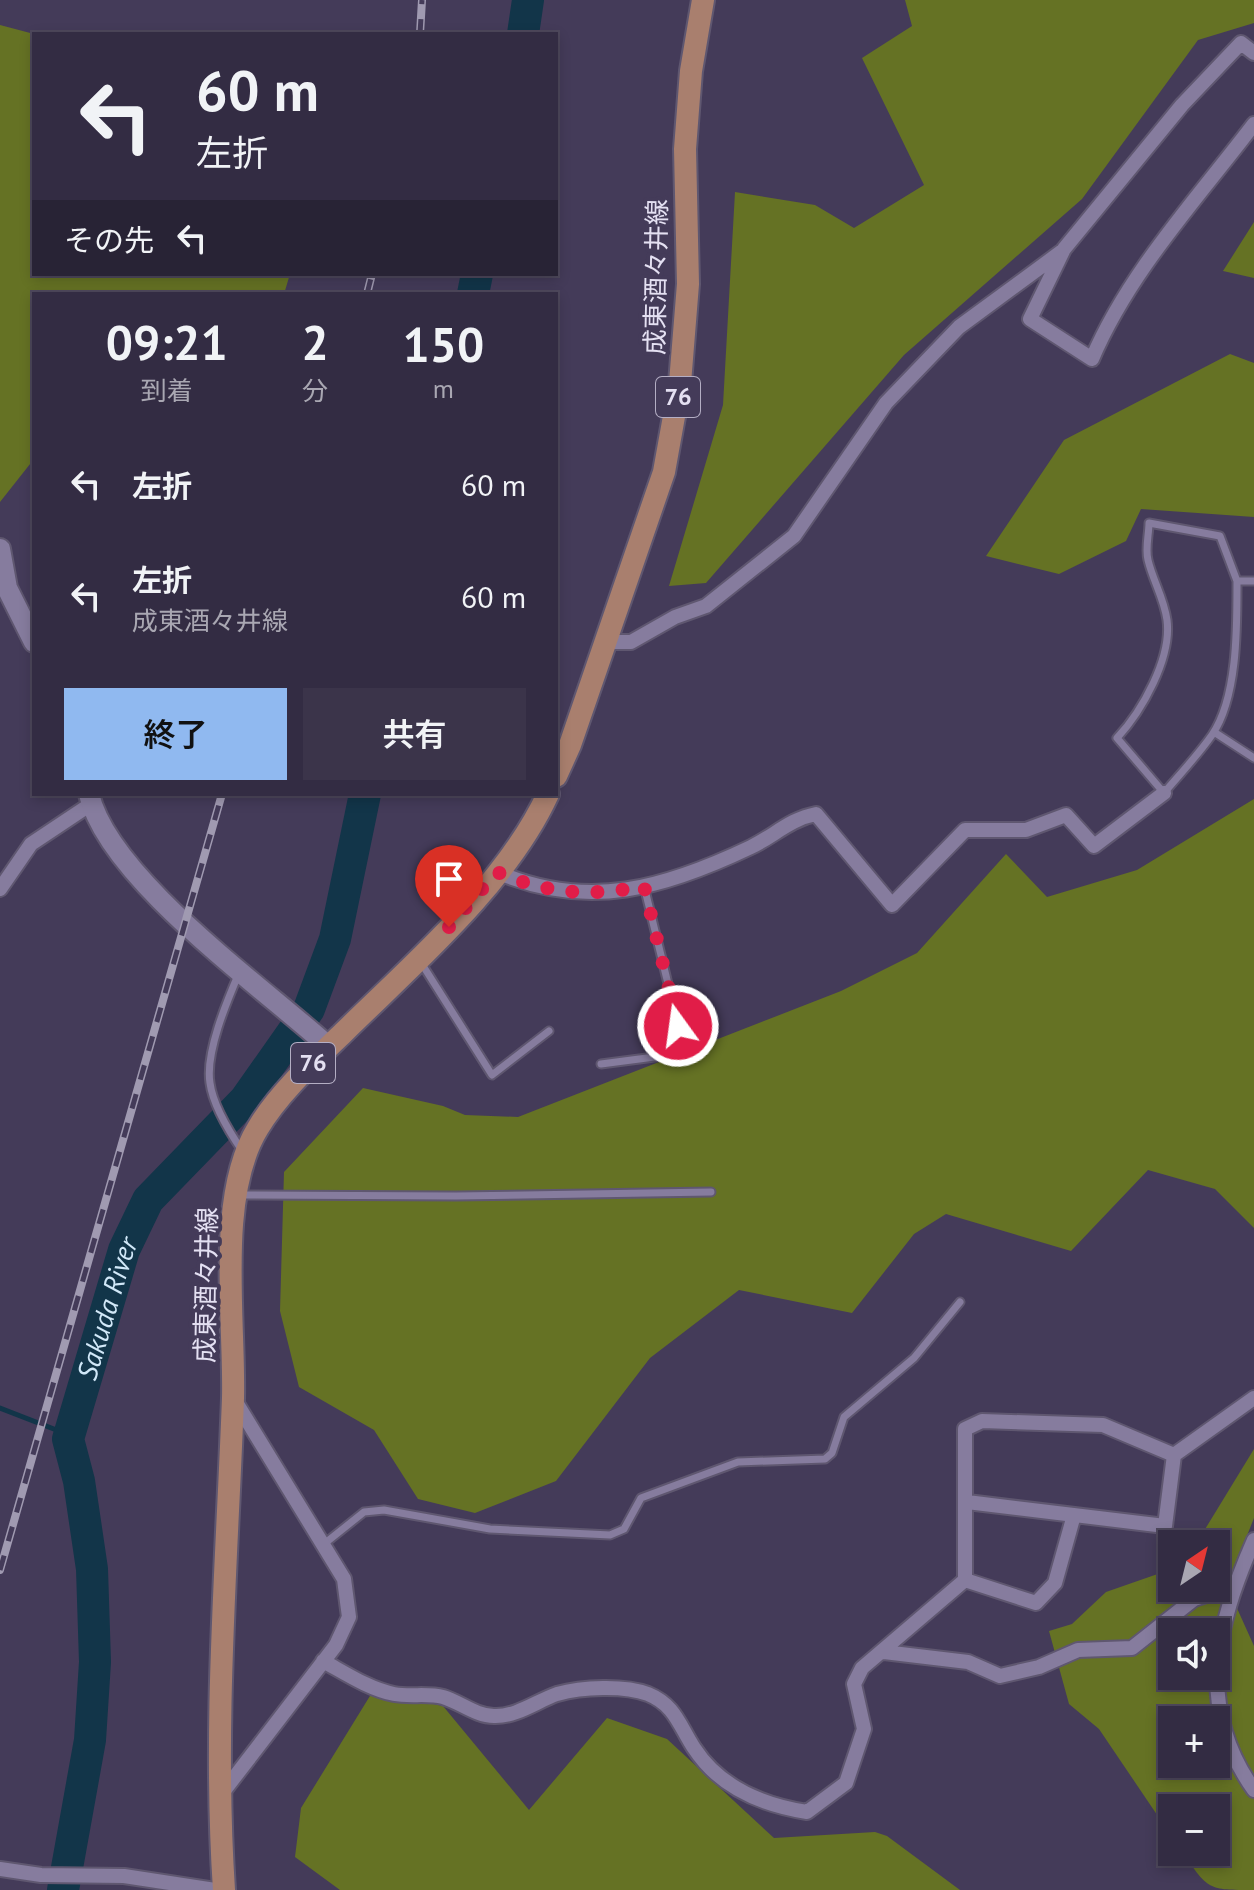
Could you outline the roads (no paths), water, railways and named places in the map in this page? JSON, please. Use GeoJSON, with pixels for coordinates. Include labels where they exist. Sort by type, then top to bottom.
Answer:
{"type":"FeatureCollection","features":[{"type":"Feature","properties":{"kind":"main road","name":"成東酒々井線"},"geometry":{"type":"LineString","coordinates":[[558,771],[664,472],[680,383],[688,284],[685,149],[691,71],[703,0]]}},
{"type":"Feature","properties":{"kind":"main road","name":"成東酒々井線"},"geometry":{"type":"LineString","coordinates":[[224,1890],[218,1799],[220,1637],[233,1396],[235,1195],[244,1154],[273,1107],[419,959],[497,872],[547,796]]}},
{"type":"Feature","properties":{"kind":"street"},"geometry":{"type":"LineString","coordinates":[[1254,53],[1241,43],[1182,105],[1064,249],[1030,319],[1092,359],[1105,330],[1142,271],[1254,124]]}},
{"type":"Feature","properties":{"kind":"street"},"geometry":{"type":"LineString","coordinates":[[605,642],[631,642],[675,617],[706,606],[794,536],[886,403],[917,370],[959,327],[1064,249]]}},
{"type":"Feature","properties":{"kind":"street"},"geometry":{"type":"LineString","coordinates":[[0,549],[7,588],[32,638]]}},
{"type":"Feature","properties":{"kind":"street"},"geometry":{"type":"LineString","coordinates":[[497,872],[532,887],[604,895],[685,878],[756,845],[797,818],[816,814],[892,905],[965,830],[1026,830],[1066,815],[1094,846],[1164,793]]}},
{"type":"Feature","properties":{"kind":"street"},"geometry":{"type":"LineString","coordinates":[[0,889],[31,844],[90,799],[116,848],[155,896],[329,1047]]}},
{"type":"Feature","properties":{"kind":"street"},"geometry":{"type":"LineString","coordinates":[[218,1799],[345,1631],[349,1617],[344,1579],[233,1396]]}},
{"type":"Feature","properties":{"kind":"street"},"geometry":{"type":"LineString","coordinates":[[967,1502],[1165,1526],[1174,1455],[1254,1398]]}},
{"type":"Feature","properties":{"kind":"street"},"geometry":{"type":"LineString","coordinates":[[323,1661],[375,1688],[396,1695],[439,1696],[493,1716],[507,1715],[560,1694],[640,1691],[666,1703],[682,1721],[694,1747],[733,1787],[755,1800],[807,1812],[846,1783],[864,1729],[854,1684],[862,1668],[965,1580],[965,1429],[982,1421],[1103,1425],[1174,1455]]}},
{"type":"Feature","properties":{"kind":"street"},"geometry":{"type":"LineString","coordinates":[[965,1580],[1036,1603],[1055,1583],[1074,1515]]}},
{"type":"Feature","properties":{"kind":"street"},"geometry":{"type":"LineString","coordinates":[[1254,1540],[1235,1586],[1217,1662],[1219,1712],[1224,1740],[1254,1790]]}},
{"type":"Feature","properties":{"kind":"street"},"geometry":{"type":"LineString","coordinates":[[884,1652],[968,1662],[1000,1676],[1039,1667],[1078,1650],[1132,1648],[1194,1599],[1235,1586]]}},
{"type":"Feature","properties":{"kind":"street"},"geometry":{"type":"LineString","coordinates":[[0,1869],[41,1875],[124,1876],[215,1890]]}},
{"type":"Feature","properties":{"kind":"lane"},"geometry":{"type":"LineString","coordinates":[[1149,523],[1220,536],[1237,581],[1237,630],[1228,692],[1214,732],[1164,793],[1117,738],[1139,715],[1144,704],[1158,670],[1168,624],[1161,591],[1147,558],[1149,523]]}},
{"type":"Feature","properties":{"kind":"lane"},"geometry":{"type":"LineString","coordinates":[[1237,581],[1254,581]]}},
{"type":"Feature","properties":{"kind":"lane"},"geometry":{"type":"LineString","coordinates":[[1214,732],[1254,758]]}},
{"type":"Feature","properties":{"kind":"lane"},"geometry":{"type":"LineString","coordinates":[[601,1064],[685,1053],[644,886]]}},
{"type":"Feature","properties":{"kind":"lane"},"geometry":{"type":"LineString","coordinates":[[419,959],[492,1075],[549,1031]]}},
{"type":"Feature","properties":{"kind":"lane"},"geometry":{"type":"LineString","coordinates":[[239,971],[226,1004],[210,1069],[210,1085],[230,1132],[244,1154]]}},
{"type":"Feature","properties":{"kind":"lane"},"geometry":{"type":"LineString","coordinates":[[235,1195],[711,1192]]}},
{"type":"Feature","properties":{"kind":"lane"},"geometry":{"type":"LineString","coordinates":[[324,1544],[364,1512],[384,1510],[490,1529],[610,1535],[624,1529],[641,1498],[738,1462],[825,1459],[832,1453],[844,1417],[914,1358],[960,1302]]}},
{"type":"Feature","properties":{"kind":"waterway","name":"Sakuda River"},"geometry":{"type":"LineString","coordinates":[[523,32],[528,0]]}},
{"type":"Feature","properties":{"kind":"waterway","name":"Sakuda River"},"geometry":{"type":"LineString","coordinates":[[473,292],[477,276]]}},
{"type":"Feature","properties":{"kind":"waterway","name":"Sakuda River"},"geometry":{"type":"LineString","coordinates":[[63,1890],[90,1740],[95,1662],[92,1569],[79,1481],[68,1439],[124,1250],[148,1200],[245,1100],[309,1009],[335,939],[365,796]]}},
{"type":"Feature","properties":{"kind":"waterway"},"geometry":{"type":"LineString","coordinates":[[0,1408],[59,1431],[68,1439]]}},
{"type":"Feature","properties":{"kind":"railway"},"geometry":{"type":"LineString","coordinates":[[420,32],[422,0]]}},
{"type":"Feature","properties":{"kind":"railway"},"geometry":{"type":"LineString","coordinates":[[368,292],[372,276]]}},
{"type":"Feature","properties":{"kind":"railway"},"geometry":{"type":"LineString","coordinates":[[0,1570],[221,796]]}}]}
